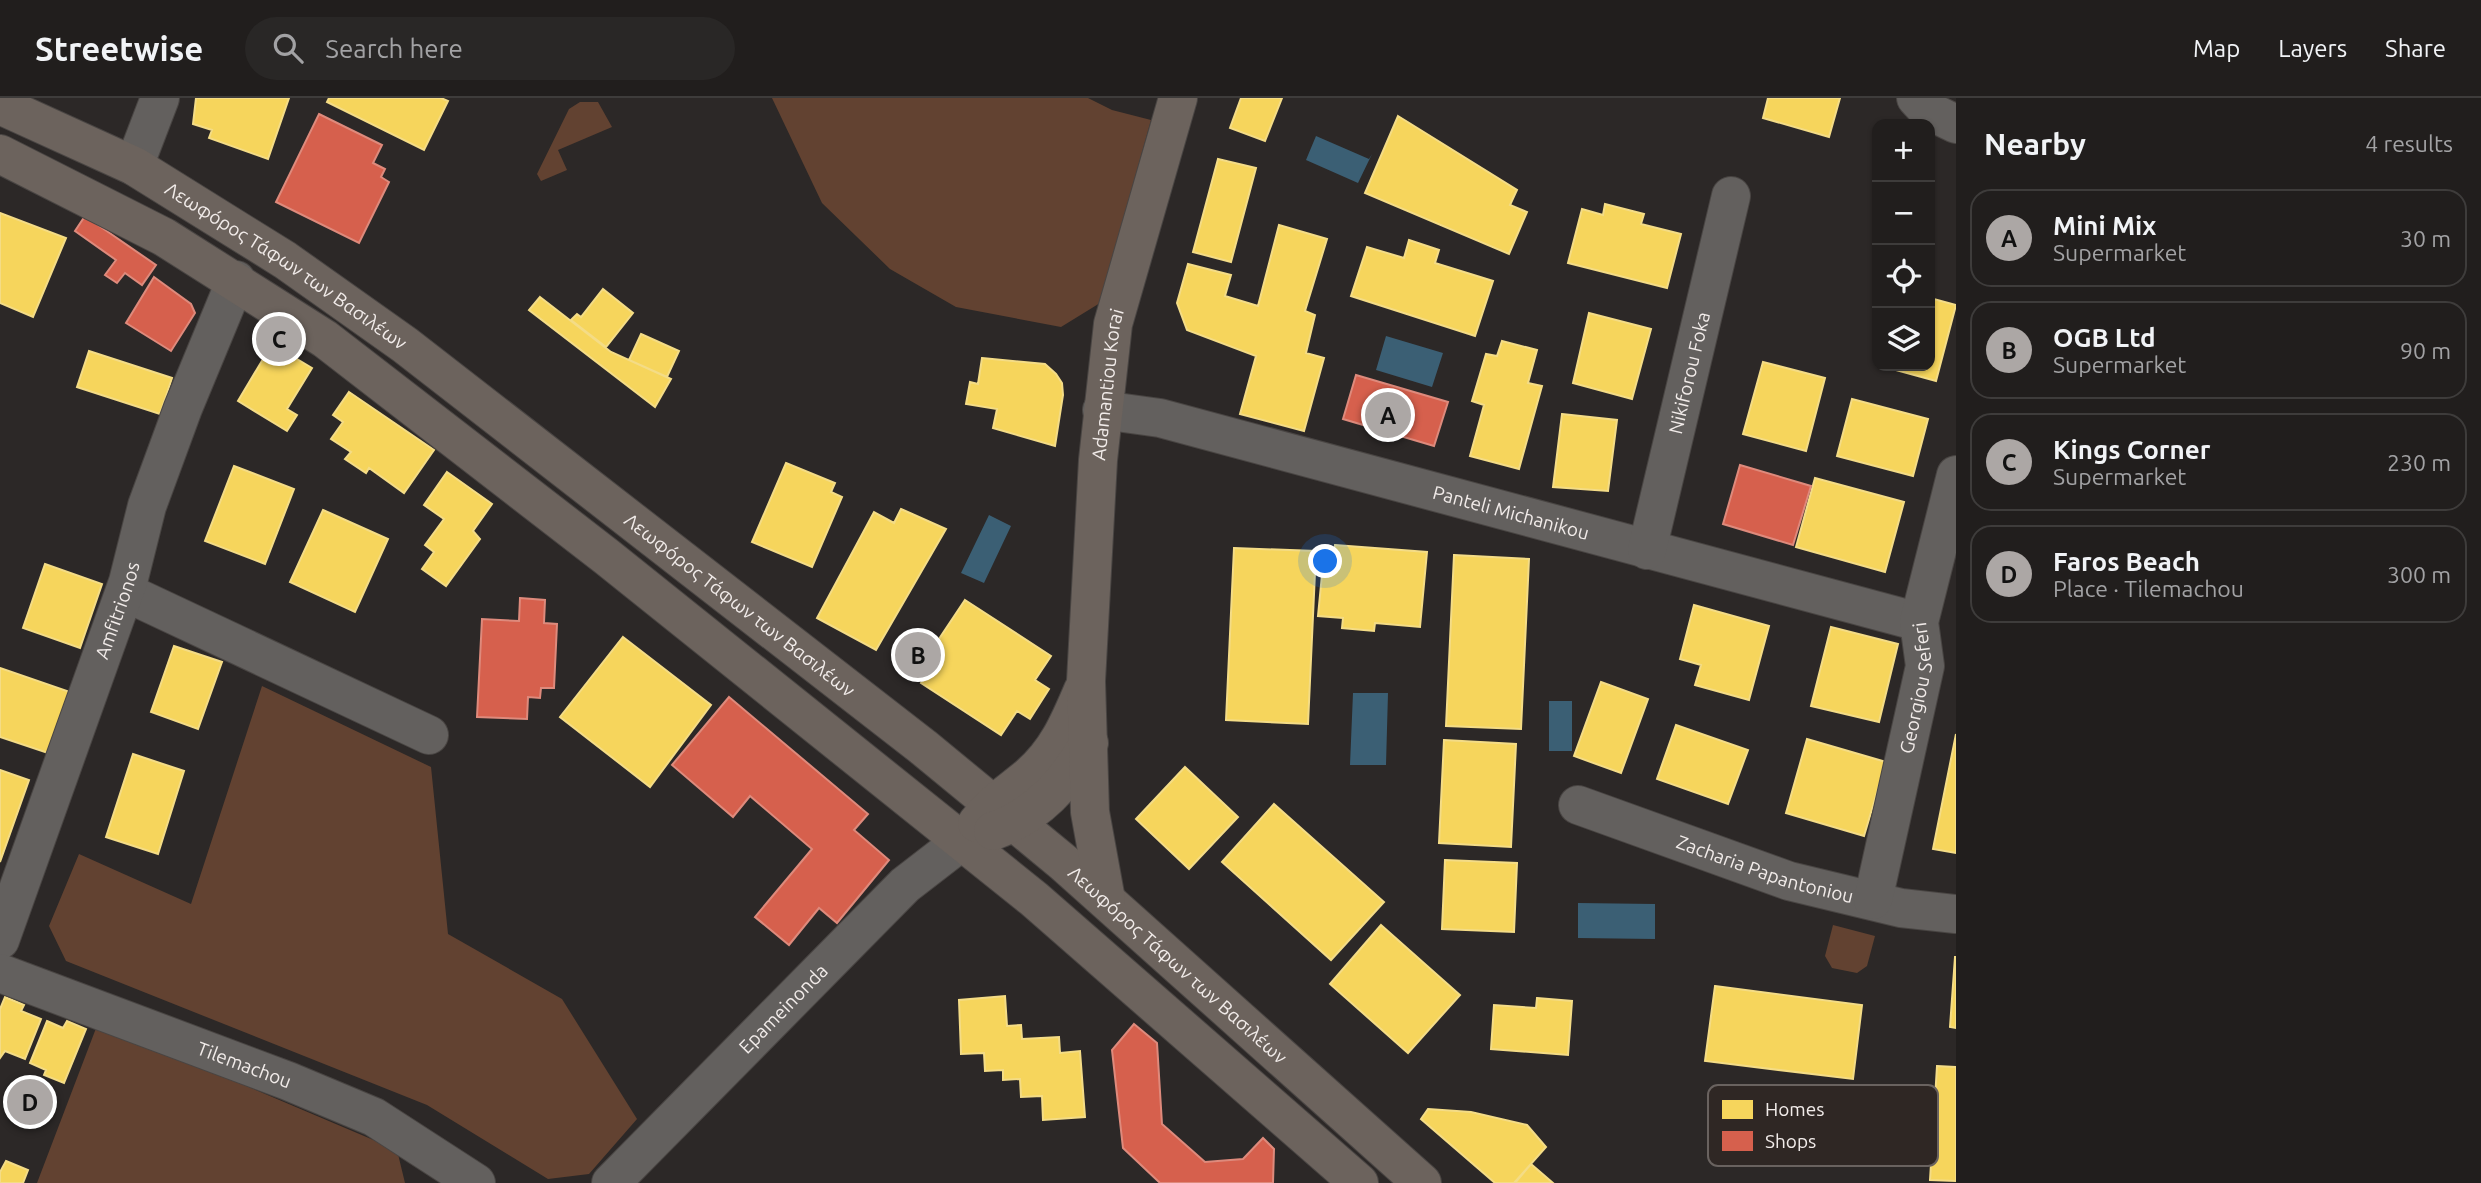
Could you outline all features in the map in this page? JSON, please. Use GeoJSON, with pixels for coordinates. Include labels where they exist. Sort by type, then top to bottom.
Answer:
{"type":"FeatureCollection","features":[{"type":"Feature","properties":{"kind":"main road","name":"Adamantiou Korai"},"geometry":{"type":"LineString","coordinates":[[962,841],[1003,814],[1052,796],[1089,743],[1086,681],[1102,410],[1113,324],[1178,98]]}},
{"type":"Feature","properties":{"kind":"main road","name":"Λεωφόρος Τάφων των Βασιλέων"},"geometry":{"type":"LineString","coordinates":[[0,105],[134,166],[285,260],[405,345],[923,747],[1106,900],[1422,1183]]}},
{"type":"Feature","properties":{"kind":"main road","name":"Λεωφόρος Τάφων των Βασιλέων"},"geometry":{"type":"LineString","coordinates":[[0,154],[89,197],[236,281],[325,339],[962,841],[1034,900],[1359,1183]]}},
{"type":"Feature","properties":{"kind":"main road","name":"Adamantiou Korai"},"geometry":{"type":"LineString","coordinates":[[1003,814],[1027,778],[1058,745],[1086,681]]}},
{"type":"Feature","properties":{"kind":"main road"},"geometry":{"type":"LineString","coordinates":[[1089,743],[1090,812],[1106,900]]}},
{"type":"Feature","properties":{"kind":"street"},"geometry":{"type":"LineString","coordinates":[[134,166],[160,98]]}},
{"type":"Feature","properties":{"kind":"street"},"geometry":{"type":"LineString","coordinates":[[1916,98],[1927,110],[1956,124]]}},
{"type":"Feature","properties":{"kind":"street","name":"Nikiforou Foka"},"geometry":{"type":"LineString","coordinates":[[1647,550],[1731,196]]}},
{"type":"Feature","properties":{"kind":"street","name":"Amfitrionos"},"geometry":{"type":"LineString","coordinates":[[0,940],[125,592],[148,506],[174,433],[236,281]]}},
{"type":"Feature","properties":{"kind":"street","name":"Panteli Michanikou"},"geometry":{"type":"LineString","coordinates":[[1102,410],[1160,418],[1919,622]]}},
{"type":"Feature","properties":{"kind":"street","name":"Georgiou Seferi"},"geometry":{"type":"LineString","coordinates":[[1873,900],[1925,666],[1919,622],[1956,475]]}},
{"type":"Feature","properties":{"kind":"street"},"geometry":{"type":"LineString","coordinates":[[125,592],[429,734]]}},
{"type":"Feature","properties":{"kind":"street","name":"Zacharia Papantoniou"},"geometry":{"type":"LineString","coordinates":[[1578,805],[1789,881],[1901,908],[1956,914]]}},
{"type":"Feature","properties":{"kind":"street","name":"Epameinonda"},"geometry":{"type":"LineString","coordinates":[[611,1183],[905,885],[962,841]]}},
{"type":"Feature","properties":{"kind":"street","name":"Tilemachou"},"geometry":{"type":"LineString","coordinates":[[0,974],[264,1072],[374,1117],[457,1178]]}},
{"type":"Feature","properties":{"kind":"shaded area"},"geometry":{"type":"Polygon","coordinates":[[[772,98],[1088,98],[1112,110],[1151,120],[1100,303],[1061,327],[956,307],[890,269],[822,203],[772,98]]]}},
{"type":"Feature","properties":{"kind":"shaded area"},"geometry":{"type":"Polygon","coordinates":[[[580,102],[598,102],[612,127],[558,150],[567,170],[541,181],[537,174],[569,109],[580,102]]]}},
{"type":"Feature","properties":{"kind":"shaded area"},"geometry":{"type":"Polygon","coordinates":[[[262,686],[431,767],[448,934],[562,999],[637,1119],[589,1174],[548,1179],[427,1105],[66,961],[49,926],[79,854],[191,904],[262,686]]]}},
{"type":"Feature","properties":{"kind":"shaded area"},"geometry":{"type":"Polygon","coordinates":[[[1833,925],[1875,936],[1867,966],[1857,973],[1832,968],[1825,956],[1833,925]]]}},
{"type":"Feature","properties":{"kind":"shaded area"},"geometry":{"type":"Polygon","coordinates":[[[98,1023],[397,1150],[405,1183],[37,1183],[98,1023]]]}},
{"type":"Feature","properties":{"kind":"water"},"geometry":{"type":"Polygon","coordinates":[[[1316,136],[1369,159],[1372,154],[1358,183],[1306,160],[1316,136]]]}},
{"type":"Feature","properties":{"kind":"water"},"geometry":{"type":"Polygon","coordinates":[[[1386,336],[1443,353],[1432,387],[1376,370],[1386,336]]]}},
{"type":"Feature","properties":{"kind":"water"},"geometry":{"type":"Polygon","coordinates":[[[989,515],[1011,526],[984,583],[961,573],[989,515]]]}},
{"type":"Feature","properties":{"kind":"water"},"geometry":{"type":"Polygon","coordinates":[[[1353,693],[1388,693],[1386,765],[1350,765],[1353,693]]]}},
{"type":"Feature","properties":{"kind":"water"},"geometry":{"type":"Polygon","coordinates":[[[1549,701],[1572,701],[1572,751],[1549,751],[1549,701]]]}},
{"type":"Feature","properties":{"kind":"water"},"geometry":{"type":"Polygon","coordinates":[[[1578,903],[1655,904],[1655,939],[1578,938],[1578,903]]]}},
{"type":"Feature","properties":{"kind":"building: Homes"},"geometry":{"type":"Polygon","coordinates":[[[196,98],[289,98],[268,159],[209,138],[212,130],[193,124],[196,98]]]}},
{"type":"Feature","properties":{"kind":"building: Homes"},"geometry":{"type":"Polygon","coordinates":[[[329,98],[441,98],[448,101],[424,150],[327,102],[329,98]]]}},
{"type":"Feature","properties":{"kind":"building: Homes"},"geometry":{"type":"Polygon","coordinates":[[[1241,98],[1282,98],[1265,141],[1230,128],[1241,98]]]}},
{"type":"Feature","properties":{"kind":"building: Homes"},"geometry":{"type":"Polygon","coordinates":[[[1768,98],[1840,98],[1829,137],[1763,118],[1768,98]]]}},
{"type":"Feature","properties":{"kind":"building: Homes"},"geometry":{"type":"Polygon","coordinates":[[[1398,116],[1517,190],[1510,205],[1527,212],[1509,254],[1365,193],[1398,116]]]}},
{"type":"Feature","properties":{"kind":"building: Homes"},"geometry":{"type":"Polygon","coordinates":[[[1218,159],[1256,168],[1231,262],[1193,252],[1218,159]]]}},
{"type":"Feature","properties":{"kind":"building: Homes"},"geometry":{"type":"Polygon","coordinates":[[[1605,204],[1644,214],[1641,224],[1681,234],[1667,288],[1568,263],[1582,209],[1603,215],[1605,204]]]}},
{"type":"Feature","properties":{"kind":"building: Homes"},"geometry":{"type":"Polygon","coordinates":[[[0,213],[66,238],[33,317],[0,303],[0,213]]]}},
{"type":"Feature","properties":{"kind":"building: Homes"},"geometry":{"type":"Polygon","coordinates":[[[1279,225],[1327,239],[1305,311],[1315,315],[1306,353],[1324,358],[1304,431],[1240,414],[1256,356],[1187,330],[1177,303],[1188,264],[1231,275],[1225,296],[1258,306],[1279,225]]]}},
{"type":"Feature","properties":{"kind":"building: Homes"},"geometry":{"type":"Polygon","coordinates":[[[1409,240],[1439,250],[1435,263],[1493,281],[1475,336],[1351,296],[1367,247],[1404,258],[1409,240]]]}},
{"type":"Feature","properties":{"kind":"building: Homes"},"geometry":{"type":"Polygon","coordinates":[[[603,289],[633,313],[606,347],[571,320],[577,314],[581,317],[603,289]]]}},
{"type":"Feature","properties":{"kind":"building: Homes"},"geometry":{"type":"Polygon","coordinates":[[[540,297],[611,352],[671,379],[655,407],[529,310],[540,297]]]}},
{"type":"Feature","properties":{"kind":"building: Homes"},"geometry":{"type":"Polygon","coordinates":[[[1935,299],[1956,305],[1936,381],[1900,371],[1935,371],[1935,299]]]}},
{"type":"Feature","properties":{"kind":"building: Homes"},"geometry":{"type":"Polygon","coordinates":[[[1589,313],[1651,329],[1632,399],[1573,383],[1589,313]]]}},
{"type":"Feature","properties":{"kind":"building: Homes"},"geometry":{"type":"Polygon","coordinates":[[[641,334],[679,351],[667,377],[629,360],[641,334]]]}},
{"type":"Feature","properties":{"kind":"building: Homes"},"geometry":{"type":"Polygon","coordinates":[[[1502,341],[1537,350],[1528,383],[1542,386],[1519,469],[1470,456],[1484,405],[1472,401],[1486,354],[1497,356],[1502,341]]]}},
{"type":"Feature","properties":{"kind":"building: Homes"},"geometry":{"type":"Polygon","coordinates":[[[272,344],[312,368],[287,409],[297,415],[287,431],[238,401],[272,344]]]}},
{"type":"Feature","properties":{"kind":"building: Homes"},"geometry":{"type":"Polygon","coordinates":[[[89,351],[172,378],[160,414],[77,387],[89,351]]]}},
{"type":"Feature","properties":{"kind":"building: Homes"},"geometry":{"type":"Polygon","coordinates":[[[982,358],[1045,364],[1056,374],[1062,383],[1063,395],[1055,446],[993,428],[997,409],[966,404],[970,382],[978,384],[982,358]]]}},
{"type":"Feature","properties":{"kind":"building: Homes"},"geometry":{"type":"Polygon","coordinates":[[[1763,362],[1825,378],[1806,451],[1743,434],[1763,362]]]}},
{"type":"Feature","properties":{"kind":"building: Homes"},"geometry":{"type":"Polygon","coordinates":[[[349,392],[434,450],[404,493],[369,468],[366,473],[345,459],[351,452],[331,439],[343,422],[333,415],[349,392]]]}},
{"type":"Feature","properties":{"kind":"building: Homes"},"geometry":{"type":"Polygon","coordinates":[[[1852,399],[1928,419],[1913,476],[1837,456],[1852,399]]]}},
{"type":"Feature","properties":{"kind":"building: Homes"},"geometry":{"type":"Polygon","coordinates":[[[1562,414],[1617,420],[1608,491],[1553,487],[1562,414]]]}},
{"type":"Feature","properties":{"kind":"building: Homes"},"geometry":{"type":"Polygon","coordinates":[[[786,463],[835,483],[831,492],[842,497],[812,567],[752,542],[786,463]]]}},
{"type":"Feature","properties":{"kind":"building: Homes"},"geometry":{"type":"Polygon","coordinates":[[[234,466],[294,489],[265,564],[205,541],[234,466]]]}},
{"type":"Feature","properties":{"kind":"building: Homes"},"geometry":{"type":"Polygon","coordinates":[[[447,472],[492,504],[473,531],[480,539],[446,586],[422,569],[434,552],[425,545],[444,519],[424,505],[447,472]]]}},
{"type":"Feature","properties":{"kind":"building: Homes"},"geometry":{"type":"Polygon","coordinates":[[[1815,478],[1904,502],[1885,572],[1796,547],[1815,478]]]}},
{"type":"Feature","properties":{"kind":"building: Homes"},"geometry":{"type":"Polygon","coordinates":[[[901,509],[946,529],[876,650],[817,618],[874,512],[894,523],[901,509]]]}},
{"type":"Feature","properties":{"kind":"building: Homes"},"geometry":{"type":"Polygon","coordinates":[[[323,510],[388,539],[355,612],[290,582],[323,510]]]}},
{"type":"Feature","properties":{"kind":"building: Homes"},"geometry":{"type":"Polygon","coordinates":[[[1335,545],[1427,552],[1420,627],[1375,623],[1374,631],[1342,628],[1343,618],[1318,616],[1324,554],[1334,555],[1335,545]]]}},
{"type":"Feature","properties":{"kind":"building: Homes"},"geometry":{"type":"Polygon","coordinates":[[[1234,548],[1316,551],[1308,724],[1226,720],[1234,548]]]}},
{"type":"Feature","properties":{"kind":"building: Homes"},"geometry":{"type":"Polygon","coordinates":[[[1454,555],[1529,559],[1521,729],[1446,726],[1454,555]]]}},
{"type":"Feature","properties":{"kind":"building: Homes"},"geometry":{"type":"Polygon","coordinates":[[[45,564],[102,584],[80,648],[23,628],[45,564]]]}},
{"type":"Feature","properties":{"kind":"building: Homes"},"geometry":{"type":"Polygon","coordinates":[[[965,600],[1051,656],[1035,680],[1049,689],[1030,719],[1017,711],[1001,735],[921,683],[925,677],[917,672],[965,600]]]}},
{"type":"Feature","properties":{"kind":"building: Homes"},"geometry":{"type":"Polygon","coordinates":[[[1694,605],[1769,626],[1749,700],[1695,685],[1701,665],[1680,659],[1694,605]]]}},
{"type":"Feature","properties":{"kind":"building: Homes"},"geometry":{"type":"Polygon","coordinates":[[[1831,627],[1898,644],[1879,722],[1811,706],[1831,627]]]}},
{"type":"Feature","properties":{"kind":"building: Homes"},"geometry":{"type":"Polygon","coordinates":[[[623,637],[711,705],[650,787],[560,717],[623,637]]]}},
{"type":"Feature","properties":{"kind":"building: Homes"},"geometry":{"type":"Polygon","coordinates":[[[174,646],[222,662],[198,729],[151,712],[174,646]]]}},
{"type":"Feature","properties":{"kind":"building: Homes"},"geometry":{"type":"Polygon","coordinates":[[[0,668],[73,693],[51,754],[0,737],[0,668]]]}},
{"type":"Feature","properties":{"kind":"building: Homes"},"geometry":{"type":"Polygon","coordinates":[[[1601,682],[1648,699],[1621,773],[1574,756],[1601,682]]]}},
{"type":"Feature","properties":{"kind":"building: Homes"},"geometry":{"type":"Polygon","coordinates":[[[1676,725],[1748,750],[1728,804],[1657,779],[1676,725]]]}},
{"type":"Feature","properties":{"kind":"building: Homes"},"geometry":{"type":"Polygon","coordinates":[[[1956,734],[1956,853],[1933,849],[1956,734]]]}},
{"type":"Feature","properties":{"kind":"building: Homes"},"geometry":{"type":"Polygon","coordinates":[[[1807,739],[1886,762],[1864,836],[1786,813],[1807,739]]]}},
{"type":"Feature","properties":{"kind":"building: Homes"},"geometry":{"type":"Polygon","coordinates":[[[1444,740],[1516,744],[1511,847],[1439,843],[1444,740]]]}},
{"type":"Feature","properties":{"kind":"building: Homes"},"geometry":{"type":"Polygon","coordinates":[[[133,754],[184,771],[158,854],[106,837],[133,754]]]}},
{"type":"Feature","properties":{"kind":"building: Homes"},"geometry":{"type":"Polygon","coordinates":[[[1185,767],[1238,817],[1189,869],[1136,819],[1185,767]]]}},
{"type":"Feature","properties":{"kind":"building: Homes"},"geometry":{"type":"Polygon","coordinates":[[[0,770],[29,780],[0,862],[0,770]]]}},
{"type":"Feature","properties":{"kind":"building: Homes"},"geometry":{"type":"Polygon","coordinates":[[[1274,804],[1384,902],[1331,960],[1222,862],[1274,804]]]}},
{"type":"Feature","properties":{"kind":"building: Homes"},"geometry":{"type":"Polygon","coordinates":[[[1445,860],[1517,863],[1514,932],[1442,929],[1445,860]]]}},
{"type":"Feature","properties":{"kind":"building: Homes"},"geometry":{"type":"Polygon","coordinates":[[[1381,925],[1460,995],[1408,1053],[1330,984],[1381,925]]]}},
{"type":"Feature","properties":{"kind":"building: Homes"},"geometry":{"type":"Polygon","coordinates":[[[1956,957],[1956,1028],[1950,1027],[1956,957]]]}},
{"type":"Feature","properties":{"kind":"building: Homes"},"geometry":{"type":"Polygon","coordinates":[[[1715,986],[1862,1005],[1853,1079],[1705,1061],[1715,986]]]}},
{"type":"Feature","properties":{"kind":"building: Homes"},"geometry":{"type":"Polygon","coordinates":[[[1005,996],[1007,1026],[1021,1025],[1022,1039],[1059,1037],[1060,1053],[1080,1051],[1085,1117],[1043,1120],[1042,1096],[1021,1097],[1020,1079],[1003,1080],[1003,1070],[985,1071],[984,1053],[961,1054],[959,1000],[1005,996]]]}},
{"type":"Feature","properties":{"kind":"building: Homes"},"geometry":{"type":"Polygon","coordinates":[[[5,997],[24,1005],[21,1011],[41,1019],[25,1059],[5,1051],[0,1058],[0,1009],[5,997]]]}},
{"type":"Feature","properties":{"kind":"building: Homes"},"geometry":{"type":"Polygon","coordinates":[[[1537,998],[1572,1001],[1568,1055],[1491,1049],[1494,1005],[1536,1008],[1537,998]]]}},
{"type":"Feature","properties":{"kind":"building: Homes"},"geometry":{"type":"Polygon","coordinates":[[[47,1021],[63,1028],[67,1021],[86,1029],[64,1083],[44,1075],[46,1070],[30,1063],[47,1021]]]}},
{"type":"Feature","properties":{"kind":"building: Homes"},"geometry":{"type":"Polygon","coordinates":[[[1937,1066],[1956,1067],[1956,1181],[1930,1180],[1931,1166],[1938,1166],[1938,1085],[1936,1085],[1937,1066]]]}},
{"type":"Feature","properties":{"kind":"building: Homes"},"geometry":{"type":"Polygon","coordinates":[[[1428,1109],[1471,1112],[1527,1125],[1546,1147],[1514,1183],[1495,1183],[1421,1119],[1428,1109]]]}},
{"type":"Feature","properties":{"kind":"building: Homes"},"geometry":{"type":"Polygon","coordinates":[[[6,1161],[28,1170],[23,1183],[0,1183],[0,1172],[6,1161]]]}},
{"type":"Feature","properties":{"kind":"building: Homes"},"geometry":{"type":"Polygon","coordinates":[[[1531,1164],[1553,1183],[1515,1183],[1531,1164]]]}},
{"type":"Feature","properties":{"kind":"building: Shops"},"geometry":{"type":"Polygon","coordinates":[[[319,114],[382,145],[373,163],[385,169],[381,177],[389,182],[359,243],[276,202],[319,114]]]}},
{"type":"Feature","properties":{"kind":"building: Shops"},"geometry":{"type":"Polygon","coordinates":[[[85,216],[156,265],[142,285],[125,273],[117,283],[105,275],[116,260],[75,231],[85,216]]]}},
{"type":"Feature","properties":{"kind":"building: Shops"},"geometry":{"type":"Polygon","coordinates":[[[154,277],[191,304],[195,313],[171,351],[126,323],[154,277]]]}},
{"type":"Feature","properties":{"kind":"building: Shops"},"geometry":{"type":"Polygon","coordinates":[[[1356,375],[1448,402],[1434,446],[1343,419],[1356,375]]]}},
{"type":"Feature","properties":{"kind":"building: Shops"},"geometry":{"type":"Polygon","coordinates":[[[1740,465],[1811,486],[1793,545],[1723,524],[1740,465]]]}},
{"type":"Feature","properties":{"kind":"building: Shops"},"geometry":{"type":"Polygon","coordinates":[[[520,598],[545,600],[544,623],[557,624],[554,688],[541,688],[540,698],[528,697],[527,719],[477,717],[482,619],[519,621],[520,598]]]}},
{"type":"Feature","properties":{"kind":"building: Shops"},"geometry":{"type":"Polygon","coordinates":[[[729,697],[868,814],[854,830],[889,860],[837,923],[819,908],[789,945],[755,917],[812,849],[750,796],[733,817],[672,765],[729,697]]]}},
{"type":"Feature","properties":{"kind":"building: Shops"},"geometry":{"type":"Polygon","coordinates":[[[1134,1024],[1157,1043],[1162,1124],[1205,1162],[1243,1159],[1263,1138],[1274,1149],[1273,1183],[1160,1183],[1123,1148],[1112,1050],[1134,1024]]]}},
{"type":"Feature","properties":{"kind":"place","name":"Kings Corner"},"geometry":{"type":"Point","coordinates":[279,339]}},
{"type":"Feature","properties":{"kind":"place","name":"Mini Mix"},"geometry":{"type":"Point","coordinates":[1388,415]}},
{"type":"Feature","properties":{"kind":"place","name":"OGB Ltd"},"geometry":{"type":"Point","coordinates":[918,655]}},
{"type":"Feature","properties":{"kind":"place","name":"Faros Beach"},"geometry":{"type":"Point","coordinates":[30,1102]}}]}
